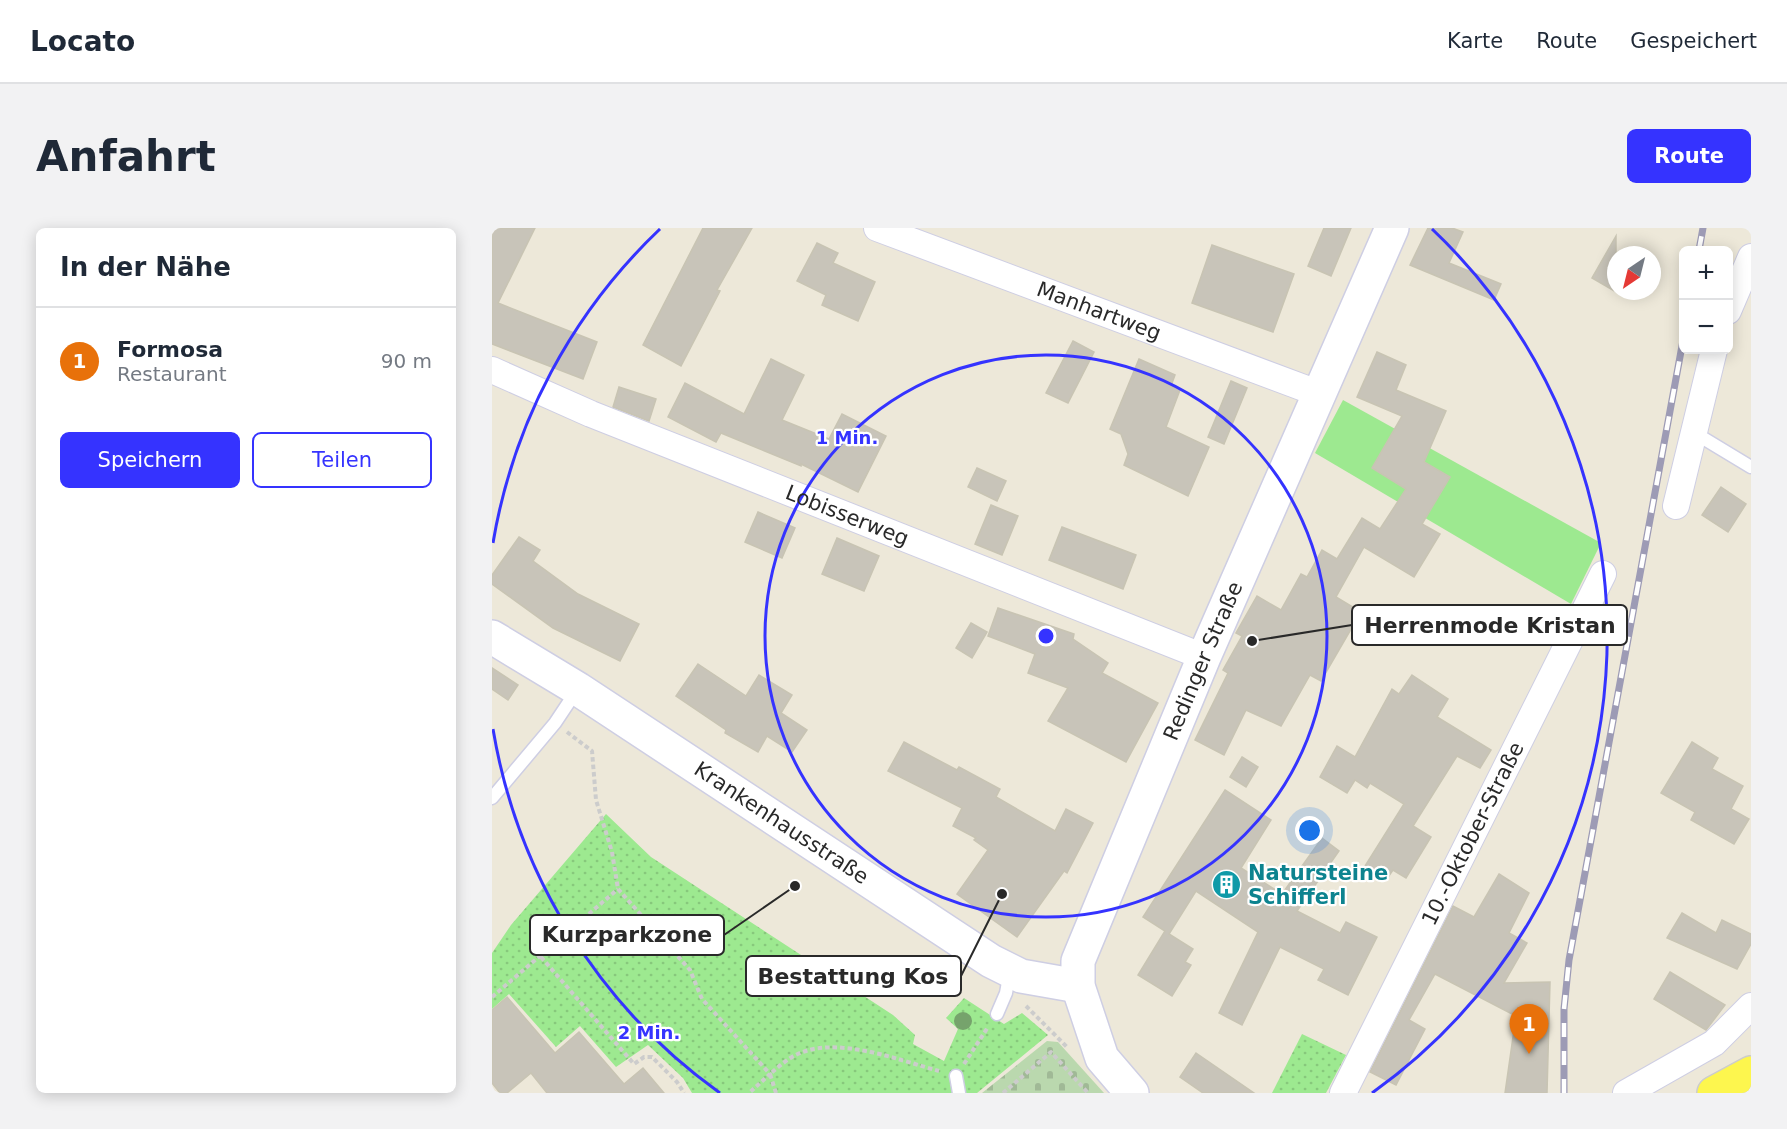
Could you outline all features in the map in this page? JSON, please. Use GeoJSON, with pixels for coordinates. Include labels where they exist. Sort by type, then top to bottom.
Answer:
{"type":"FeatureCollection","features":[{"type":"Feature","properties":{"kind":"main road","name":"Redinger Straße"},"geometry":{"type":"LineString","coordinates":[[1132,1093],[1102,1058],[1078,986],[1078,961],[1204,657],[1392,228]]}},
{"type":"Feature","properties":{"kind":"main road","name":"Krankenhausstraße"},"geometry":{"type":"LineString","coordinates":[[492,637],[578,689],[991,961],[1016,973],[1078,986]]}},
{"type":"Feature","properties":{"kind":"main road"},"geometry":{"type":"LineString","coordinates":[[1714,1093],[1751,1073]]}},
{"type":"Feature","properties":{"kind":"street","name":"Manhartweg"},"geometry":{"type":"LineString","coordinates":[[876,228],[1320,394]]}},
{"type":"Feature","properties":{"kind":"street"},"geometry":{"type":"LineString","coordinates":[[1733,300],[1751,257]]}},
{"type":"Feature","properties":{"kind":"street"},"geometry":{"type":"LineString","coordinates":[[1676,506],[1692,432],[1713,354]]}},
{"type":"Feature","properties":{"kind":"street","name":"Lobisserweg"},"geometry":{"type":"LineString","coordinates":[[492,370],[602,418],[1204,657]]}},
{"type":"Feature","properties":{"kind":"street","name":"10.-Oktober-Straße"},"geometry":{"type":"LineString","coordinates":[[1343,1093],[1603,574]]}},
{"type":"Feature","properties":{"kind":"street"},"geometry":{"type":"LineString","coordinates":[[1626,1093],[1714,1042],[1751,1006]]}},
{"type":"Feature","properties":{"kind":"lane"},"geometry":{"type":"LineString","coordinates":[[1692,432],[1751,467]]}},
{"type":"Feature","properties":{"kind":"lane"},"geometry":{"type":"LineString","coordinates":[[492,798],[555,723],[578,689]]}},
{"type":"Feature","properties":{"kind":"lane"},"geometry":{"type":"LineString","coordinates":[[997,1014],[1016,973]]}},
{"type":"Feature","properties":{"kind":"lane"},"geometry":{"type":"LineString","coordinates":[[956,1076],[959,1093]]}},
{"type":"Feature","properties":{"kind":"path"},"geometry":{"type":"LineString","coordinates":[[555,723],[592,751],[596,800],[612,852],[618,889],[690,970],[702,999],[770,1074],[776,1093]]}},
{"type":"Feature","properties":{"kind":"path"},"geometry":{"type":"LineString","coordinates":[[492,997],[618,889]]}},
{"type":"Feature","properties":{"kind":"path"},"geometry":{"type":"LineString","coordinates":[[541,957],[634,1064],[644,1057],[652,1057],[684,1093]]}},
{"type":"Feature","properties":{"kind":"path"},"geometry":{"type":"LineString","coordinates":[[1016,973],[1020,1000],[1074,1054]]}},
{"type":"Feature","properties":{"kind":"path"},"geometry":{"type":"LineString","coordinates":[[749,1093],[793,1056],[822,1047],[863,1050],[956,1076],[997,1014]]}},
{"type":"Feature","properties":{"kind":"path"},"geometry":{"type":"LineString","coordinates":[[1003,1093],[1051,1052],[1088,1093]]}},
{"type":"Feature","properties":{"kind":"green space"},"geometry":{"type":"Polygon","coordinates":[[[1343,400],[1601,543],[1571,604],[1315,453],[1343,400]]]}},
{"type":"Feature","properties":{"kind":"green space"},"geometry":{"type":"Polygon","coordinates":[[[606,814],[651,857],[893,1015],[915,1035],[913,1044],[944,1061],[958,1029],[946,1018],[964,998],[1004,1024],[1022,1013],[1048,1035],[977,1093],[692,1093],[683,1078],[648,1045],[616,1067],[580,1026],[556,1047],[509,994],[492,1009],[492,953],[511,925],[606,814]]]}},
{"type":"Feature","properties":{"kind":"green space"},"geometry":{"type":"Polygon","coordinates":[[[1302,1034],[1346,1055],[1326,1093],[1272,1093],[1302,1034]]]}},
{"type":"Feature","properties":{"kind":"green space"},"geometry":{"type":"Polygon","coordinates":[[[1047,1041],[1058,1042],[1104,1093],[982,1093],[1047,1041]]]}},
{"type":"Feature","properties":{"kind":"building"},"geometry":{"type":"Polygon","coordinates":[[[492,228],[535,228],[498,303],[597,342],[583,379],[492,344],[492,228]]]}},
{"type":"Feature","properties":{"kind":"building"},"geometry":{"type":"Polygon","coordinates":[[[703,228],[752,228],[717,290],[720,291],[681,366],[643,345],[703,228]]]}},
{"type":"Feature","properties":{"kind":"building"},"geometry":{"type":"Polygon","coordinates":[[[1324,228],[1351,228],[1331,276],[1308,266],[1324,228]]]}},
{"type":"Feature","properties":{"kind":"building"},"geometry":{"type":"Polygon","coordinates":[[[1428,228],[1452,228],[1463,232],[1449,263],[1501,284],[1494,300],[1410,265],[1428,228]]]}},
{"type":"Feature","properties":{"kind":"building"},"geometry":{"type":"Polygon","coordinates":[[[1616,236],[1616,246],[1610,246],[1616,236]]]}},
{"type":"Feature","properties":{"kind":"building"},"geometry":{"type":"Polygon","coordinates":[[[817,243],[838,253],[833,263],[875,282],[858,321],[822,305],[826,295],[797,281],[817,243]]]}},
{"type":"Feature","properties":{"kind":"building"},"geometry":{"type":"Polygon","coordinates":[[[1212,245],[1294,274],[1273,332],[1192,303],[1212,245]]]}},
{"type":"Feature","properties":{"kind":"building"},"geometry":{"type":"Polygon","coordinates":[[[1607,252],[1607,287],[1592,278],[1607,252]]]}},
{"type":"Feature","properties":{"kind":"building"},"geometry":{"type":"Polygon","coordinates":[[[1073,341],[1094,352],[1068,403],[1046,393],[1073,341]]]}},
{"type":"Feature","properties":{"kind":"building"},"geometry":{"type":"Polygon","coordinates":[[[1377,352],[1406,365],[1396,390],[1446,411],[1424,462],[1450,477],[1422,524],[1440,534],[1414,577],[1364,547],[1336,597],[1361,612],[1321,681],[1310,675],[1281,726],[1246,710],[1224,755],[1195,740],[1228,673],[1223,670],[1242,636],[1236,633],[1257,596],[1281,610],[1301,574],[1307,577],[1322,550],[1337,559],[1362,518],[1380,529],[1406,489],[1372,468],[1402,416],[1357,397],[1377,352]]]}},
{"type":"Feature","properties":{"kind":"building"},"geometry":{"type":"Polygon","coordinates":[[[771,359],[804,375],[782,420],[829,439],[842,414],[886,436],[858,492],[801,464],[801,466],[721,433],[716,442],[668,417],[685,383],[744,414],[771,359]]]}},
{"type":"Feature","properties":{"kind":"building"},"geometry":{"type":"Polygon","coordinates":[[[1139,359],[1175,375],[1171,386],[1180,390],[1166,427],[1209,447],[1188,496],[1124,465],[1128,454],[1121,434],[1110,429],[1139,359]]]}},
{"type":"Feature","properties":{"kind":"building"},"geometry":{"type":"Polygon","coordinates":[[[1231,381],[1247,388],[1224,444],[1208,437],[1231,381]]]}},
{"type":"Feature","properties":{"kind":"building"},"geometry":{"type":"Polygon","coordinates":[[[619,387],[656,399],[649,421],[613,407],[619,387]]]}},
{"type":"Feature","properties":{"kind":"building"},"geometry":{"type":"Polygon","coordinates":[[[977,468],[1006,481],[997,501],[968,487],[977,468]]]}},
{"type":"Feature","properties":{"kind":"building"},"geometry":{"type":"Polygon","coordinates":[[[1721,487],[1746,504],[1728,532],[1702,515],[1721,487]]]}},
{"type":"Feature","properties":{"kind":"building"},"geometry":{"type":"Polygon","coordinates":[[[991,505],[1018,516],[1002,555],[975,544],[991,505]]]}},
{"type":"Feature","properties":{"kind":"building"},"geometry":{"type":"Polygon","coordinates":[[[758,512],[795,528],[782,558],[745,542],[758,512]]]}},
{"type":"Feature","properties":{"kind":"building"},"geometry":{"type":"Polygon","coordinates":[[[1062,527],[1136,555],[1123,589],[1049,560],[1062,527]]]}},
{"type":"Feature","properties":{"kind":"building"},"geometry":{"type":"Polygon","coordinates":[[[519,537],[540,550],[533,561],[578,594],[639,624],[620,661],[553,628],[492,584],[492,575],[519,537]]]}},
{"type":"Feature","properties":{"kind":"building"},"geometry":{"type":"Polygon","coordinates":[[[837,538],[879,556],[864,591],[822,574],[837,538]]]}},
{"type":"Feature","properties":{"kind":"building"},"geometry":{"type":"Polygon","coordinates":[[[998,608],[1074,634],[1073,639],[1108,663],[1102,673],[1158,703],[1126,762],[1048,721],[1068,688],[1028,673],[1035,654],[988,636],[998,608]]]}},
{"type":"Feature","properties":{"kind":"building"},"geometry":{"type":"Polygon","coordinates":[[[971,623],[987,632],[972,658],[956,648],[971,623]]]}},
{"type":"Feature","properties":{"kind":"building"},"geometry":{"type":"Polygon","coordinates":[[[698,664],[746,696],[759,675],[792,695],[781,713],[807,730],[792,752],[767,736],[758,752],[725,733],[726,730],[676,696],[698,664]]]}},
{"type":"Feature","properties":{"kind":"building"},"geometry":{"type":"Polygon","coordinates":[[[492,668],[518,685],[508,700],[492,689],[492,668]]]}},
{"type":"Feature","properties":{"kind":"building"},"geometry":{"type":"Polygon","coordinates":[[[1412,675],[1448,699],[1437,717],[1491,750],[1480,768],[1457,756],[1413,826],[1431,837],[1406,878],[1393,870],[1386,880],[1365,866],[1404,804],[1370,783],[1367,788],[1355,780],[1347,793],[1320,777],[1337,746],[1355,757],[1392,689],[1399,694],[1412,675]]]}},
{"type":"Feature","properties":{"kind":"building"},"geometry":{"type":"Polygon","coordinates":[[[904,742],[957,770],[959,767],[1000,789],[996,797],[1055,831],[1066,809],[1093,823],[1067,873],[1064,871],[1017,937],[957,894],[988,850],[974,840],[976,838],[953,826],[962,808],[888,771],[904,742]]]}},
{"type":"Feature","properties":{"kind":"building"},"geometry":{"type":"Polygon","coordinates":[[[1692,742],[1718,758],[1712,769],[1743,786],[1731,809],[1749,819],[1734,844],[1691,820],[1695,812],[1661,793],[1692,742]]]}},
{"type":"Feature","properties":{"kind":"building"},"geometry":{"type":"Polygon","coordinates":[[[1242,757],[1258,767],[1246,787],[1230,777],[1242,757]]]}},
{"type":"Feature","properties":{"kind":"building"},"geometry":{"type":"Polygon","coordinates":[[[1225,790],[1271,820],[1241,868],[1282,894],[1322,838],[1339,851],[1297,911],[1340,933],[1346,922],[1377,937],[1348,995],[1318,980],[1324,969],[1280,947],[1242,1025],[1219,1013],[1258,932],[1196,891],[1169,934],[1193,949],[1185,962],[1191,965],[1172,996],[1138,975],[1165,931],[1143,917],[1225,790]]]}},
{"type":"Feature","properties":{"kind":"building"},"geometry":{"type":"Polygon","coordinates":[[[1499,874],[1529,893],[1509,933],[1527,943],[1504,983],[1550,982],[1547,1093],[1505,1093],[1516,1016],[1435,974],[1409,1020],[1425,1029],[1396,1085],[1370,1072],[1453,906],[1474,917],[1499,874]]]}},
{"type":"Feature","properties":{"kind":"building"},"geometry":{"type":"Polygon","coordinates":[[[1682,913],[1716,933],[1722,920],[1751,934],[1751,944],[1737,969],[1667,938],[1682,913]]]}},
{"type":"Feature","properties":{"kind":"building"},"geometry":{"type":"Polygon","coordinates":[[[1670,972],[1725,1005],[1706,1030],[1654,999],[1670,972]]]}},
{"type":"Feature","properties":{"kind":"building"},"geometry":{"type":"Polygon","coordinates":[[[507,997],[555,1053],[579,1032],[624,1084],[643,1068],[664,1093],[547,1093],[531,1073],[507,1093],[500,1093],[492,1083],[492,1010],[507,997]]]}},
{"type":"Feature","properties":{"kind":"building"},"geometry":{"type":"Polygon","coordinates":[[[1196,1053],[1254,1093],[1203,1093],[1180,1077],[1196,1053]]]}},
{"type":"Feature","properties":{"kind":"railway"},"geometry":{"type":"LineString","coordinates":[[1700,246],[1703,228]]}},
{"type":"Feature","properties":{"kind":"railway"},"geometry":{"type":"LineString","coordinates":[[1564,1093],[1564,1009],[1569,960],[1681,354]]}},
{"type":"Feature","properties":{"kind":"place","name":"Herrenmode Kristan"},"geometry":{"type":"Point","coordinates":[1252,641]}},
{"type":"Feature","properties":{"kind":"place","name":"Natursteine Schifferl"},"geometry":{"type":"Point","coordinates":[1227,885]}},
{"type":"Feature","properties":{"kind":"place","name":"Kurzparkzone"},"geometry":{"type":"Point","coordinates":[795,886]}},
{"type":"Feature","properties":{"kind":"place","name":"Bestattung Kos"},"geometry":{"type":"Point","coordinates":[1002,894]}},
{"type":"Feature","properties":{"kind":"place","name":"Formosa"},"geometry":{"type":"Point","coordinates":[1529,1054]}}]}
